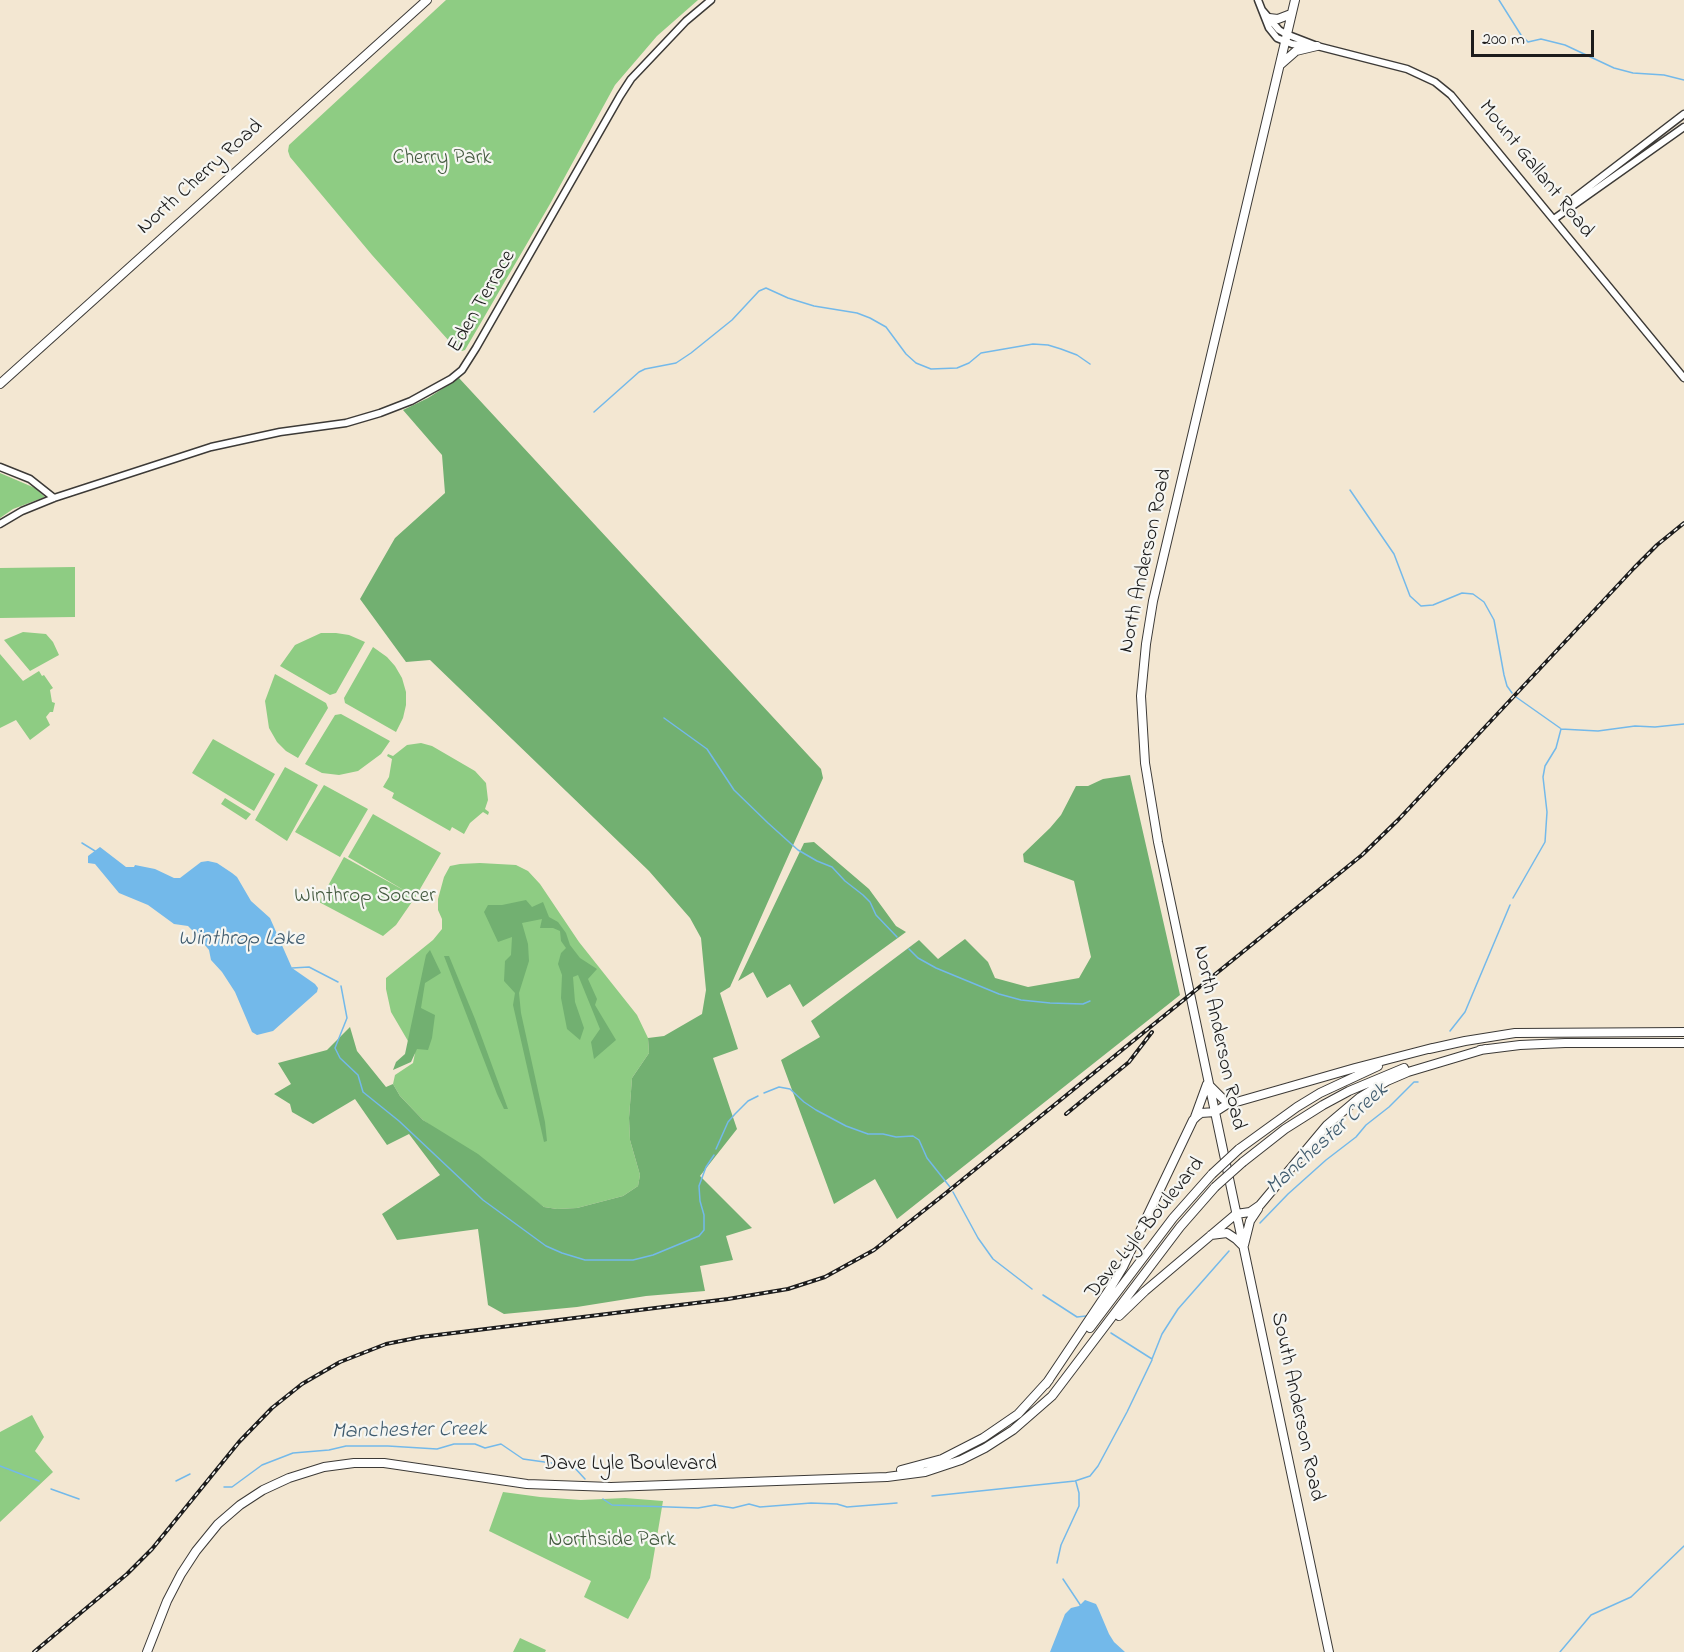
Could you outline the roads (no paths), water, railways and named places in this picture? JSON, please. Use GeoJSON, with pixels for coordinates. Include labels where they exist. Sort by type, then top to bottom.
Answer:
{"type":"FeatureCollection","features":[{"type":"Feature","properties":{"kind":"main road","name":"North Cherry Road"},"geometry":{"type":"LineString","coordinates":[[0,384],[428,0]]}},
{"type":"Feature","properties":{"kind":"main road","name":"North Anderson Road"},"geometry":{"type":"LineString","coordinates":[[1228,1169],[1149,797],[1143,739],[1143,670],[1153,601],[1294,0]]}},
{"type":"Feature","properties":{"kind":"main road"},"geometry":{"type":"LineString","coordinates":[[1269,18],[1278,20],[1291,14]]}},
{"type":"Feature","properties":{"kind":"main road"},"geometry":{"type":"LineString","coordinates":[[1279,66],[1296,51],[1317,46]]}},
{"type":"Feature","properties":{"kind":"main road","name":"Dave Lyle Boulevard"},"geometry":{"type":"LineString","coordinates":[[880,1477],[884,1473],[942,1459],[969,1446],[1012,1418],[1046,1384],[1173,1218],[1212,1174],[1239,1149],[1277,1120],[1320,1093],[1378,1066],[1432,1048],[1465,1041],[1515,1033],[1684,1032]]}},
{"type":"Feature","properties":{"kind":"main road","name":"Dave Lyle Boulevard"},"geometry":{"type":"LineString","coordinates":[[147,1652],[167,1600],[181,1574],[200,1545],[218,1524],[240,1505],[263,1490],[289,1478],[324,1467],[354,1463],[384,1463],[524,1484],[574,1487],[880,1477],[935,1470],[961,1460],[1002,1438],[1027,1420],[1052,1396],[1180,1227],[1215,1187],[1294,1122],[1349,1091],[1414,1065],[1453,1055],[1520,1045],[1684,1043]]}},
{"type":"Feature","properties":{"kind":"main road"},"geometry":{"type":"LineString","coordinates":[[1194,1120],[1202,1113],[1215,1113],[1224,1106],[1432,1048]]}},
{"type":"Feature","properties":{"kind":"main road"},"geometry":{"type":"LineString","coordinates":[[1244,1249],[1250,1221],[1260,1205],[1327,1125],[1359,1098],[1387,1081],[1408,1072],[1485,1049]]}},
{"type":"Feature","properties":{"kind":"main road"},"geometry":{"type":"LineString","coordinates":[[1208,1082],[1218,1096],[1235,1104]]}},
{"type":"Feature","properties":{"kind":"main road"},"geometry":{"type":"LineString","coordinates":[[1046,1384],[1101,1304],[1123,1267],[1194,1120],[1208,1082]]}},
{"type":"Feature","properties":{"kind":"main road","name":"South Anderson Road"},"geometry":{"type":"LineString","coordinates":[[1228,1169],[1329,1652]]}},
{"type":"Feature","properties":{"kind":"main road"},"geometry":{"type":"LineString","coordinates":[[1096,1339],[1134,1301],[1236,1214],[1250,1212],[1260,1205]]}},
{"type":"Feature","properties":{"kind":"main road"},"geometry":{"type":"LineString","coordinates":[[1208,1237],[1217,1233],[1227,1233],[1244,1249]]}},
{"type":"Feature","properties":{"kind":"street","name":"Eden Terrace"},"geometry":{"type":"LineString","coordinates":[[0,525],[22,511],[54,498],[211,447],[280,432],[346,423],[380,413],[411,401],[451,379],[462,370],[476,348],[609,112],[631,79],[686,21],[711,0]]}},
{"type":"Feature","properties":{"kind":"street","name":"Mount Gallant Road"},"geometry":{"type":"LineString","coordinates":[[1258,0],[1271,32],[1285,38],[1407,69],[1435,82],[1451,95],[1684,378]]}},
{"type":"Feature","properties":{"kind":"street","name":"Mount Gallant Road"},"geometry":{"type":"LineString","coordinates":[[1262,10],[1285,38]]}},
{"type":"Feature","properties":{"kind":"street"},"geometry":{"type":"LineString","coordinates":[[1566,209],[1573,199],[1684,114]]}},
{"type":"Feature","properties":{"kind":"street"},"geometry":{"type":"LineString","coordinates":[[1554,219],[1684,128]]}},
{"type":"Feature","properties":{"kind":"street"},"geometry":{"type":"LineString","coordinates":[[0,467],[30,479],[54,498]]}},
{"type":"Feature","properties":{"kind":"water","name":"Winthrop Lake"},"geometry":{"type":"Polygon","coordinates":[[[100,847],[126,867],[135,865],[155,869],[174,878],[180,878],[201,862],[208,861],[217,863],[232,873],[237,877],[251,901],[270,918],[292,968],[315,984],[318,988],[317,992],[273,1031],[257,1035],[252,1032],[235,992],[211,960],[209,950],[194,932],[188,926],[174,924],[148,905],[119,893],[95,864],[88,863],[88,856],[100,847]]]}},
{"type":"Feature","properties":{"kind":"water"},"geometry":{"type":"Polygon","coordinates":[[[1085,1600],[1096,1604],[1109,1634],[1125,1652],[1050,1652],[1065,1614],[1085,1600]]]}},
{"type":"Feature","properties":{"kind":"waterway"},"geometry":{"type":"LineString","coordinates":[[1499,0],[1528,42],[1541,39],[1565,45],[1614,68],[1684,80]]}},
{"type":"Feature","properties":{"kind":"waterway"},"geometry":{"type":"LineString","coordinates":[[594,412],[639,372],[676,363],[691,353],[732,320],[759,291],[766,288],[814,306],[857,313],[870,318],[886,327],[906,354],[916,363],[931,369],[957,368],[969,363],[981,353],[1033,344],[1061,349],[1077,355],[1090,364]]}},
{"type":"Feature","properties":{"kind":"waterway"},"geometry":{"type":"LineString","coordinates":[[1350,490],[1394,554],[1410,596],[1421,606],[1433,605],[1462,593],[1473,594],[1484,602],[1494,620],[1504,675],[1512,693]]}},
{"type":"Feature","properties":{"kind":"waterway"},"geometry":{"type":"LineString","coordinates":[[1516,697],[1560,728]]}},
{"type":"Feature","properties":{"kind":"waterway"},"geometry":{"type":"LineString","coordinates":[[664,718],[707,749],[734,790],[798,850],[832,867],[863,895],[870,902],[876,915],[897,937]]}},
{"type":"Feature","properties":{"kind":"waterway","name":"Manchester Creek"},"geometry":{"type":"LineString","coordinates":[[1561,729],[1598,731],[1635,726],[1655,727],[1684,724]]}},
{"type":"Feature","properties":{"kind":"waterway","name":"Manchester Creek"},"geometry":{"type":"LineString","coordinates":[[1513,898],[1545,842],[1547,812],[1543,777],[1545,766],[1556,748],[1561,729]]}},
{"type":"Feature","properties":{"kind":"waterway"},"geometry":{"type":"LineString","coordinates":[[82,843],[95,851]]}},
{"type":"Feature","properties":{"kind":"waterway","name":"Manchester Creek"},"geometry":{"type":"LineString","coordinates":[[1450,1031],[1465,1012],[1510,905]]}},
{"type":"Feature","properties":{"kind":"waterway"},"geometry":{"type":"LineString","coordinates":[[909,949],[918,958],[936,968],[999,994],[1021,1000],[1050,1003],[1083,1004],[1090,1001]]}},
{"type":"Feature","properties":{"kind":"waterway"},"geometry":{"type":"LineString","coordinates":[[292,968],[309,967],[338,982]]}},
{"type":"Feature","properties":{"kind":"waterway"},"geometry":{"type":"LineString","coordinates":[[341,986],[347,1018],[335,1048],[340,1058],[358,1075],[363,1092],[399,1121],[483,1200],[546,1246],[585,1260],[633,1260],[653,1255],[699,1236],[704,1230],[699,1186],[706,1167],[714,1155]]}},
{"type":"Feature","properties":{"kind":"waterway","name":"Manchester Creek"},"geometry":{"type":"LineString","coordinates":[[1260,1223],[1326,1160],[1356,1137],[1366,1125],[1389,1107],[1414,1082],[1418,1082]]}},
{"type":"Feature","properties":{"kind":"waterway"},"geometry":{"type":"LineString","coordinates":[[764,1093],[779,1087],[790,1089],[816,1110],[846,1126],[868,1134],[913,1136],[919,1140],[927,1158],[950,1187]]}},
{"type":"Feature","properties":{"kind":"waterway"},"geometry":{"type":"LineString","coordinates":[[716,1149],[728,1122],[748,1101],[758,1096]]}},
{"type":"Feature","properties":{"kind":"waterway"},"geometry":{"type":"LineString","coordinates":[[953,1192],[978,1238],[993,1259],[1032,1289]]}},
{"type":"Feature","properties":{"kind":"waterway","name":"Manchester Creek"},"geometry":{"type":"LineString","coordinates":[[1111,1333],[1152,1359],[1162,1334],[1178,1309],[1229,1251]]}},
{"type":"Feature","properties":{"kind":"waterway"},"geometry":{"type":"LineString","coordinates":[[1043,1295],[1077,1317],[1086,1316]]}},
{"type":"Feature","properties":{"kind":"waterway","name":"Manchester Creek"},"geometry":{"type":"LineString","coordinates":[[932,1496],[1075,1481],[1090,1476],[1098,1466],[1127,1412],[1152,1360]]}},
{"type":"Feature","properties":{"kind":"waterway","name":"Manchester Creek"},"geometry":{"type":"LineString","coordinates":[[224,1487],[232,1487],[262,1465],[293,1453],[346,1446],[437,1449],[454,1444],[475,1444],[485,1448],[501,1444],[523,1459],[573,1466],[585,1479]]}},
{"type":"Feature","properties":{"kind":"waterway"},"geometry":{"type":"LineString","coordinates":[[0,1466],[39,1481]]}},
{"type":"Feature","properties":{"kind":"waterway"},"geometry":{"type":"LineString","coordinates":[[176,1481],[190,1474]]}},
{"type":"Feature","properties":{"kind":"waterway"},"geometry":{"type":"LineString","coordinates":[[1057,1563],[1061,1545],[1079,1506],[1076,1482]]}},
{"type":"Feature","properties":{"kind":"waterway"},"geometry":{"type":"LineString","coordinates":[[51,1489],[79,1499]]}},
{"type":"Feature","properties":{"kind":"waterway","name":"Manchester Creek"},"geometry":{"type":"LineString","coordinates":[[603,1499],[612,1505],[698,1508],[715,1505],[733,1508],[749,1504],[760,1507],[811,1503],[837,1504],[847,1507],[897,1503]]}},
{"type":"Feature","properties":{"kind":"waterway"},"geometry":{"type":"LineString","coordinates":[[1560,1652],[1591,1615],[1631,1597],[1684,1546]]}},
{"type":"Feature","properties":{"kind":"waterway"},"geometry":{"type":"LineString","coordinates":[[1063,1579],[1081,1606]]}},
{"type":"Feature","properties":{"kind":"railway"},"geometry":{"type":"LineString","coordinates":[[34,1652],[127,1574],[152,1549],[239,1442],[272,1408],[302,1384],[340,1362],[386,1344],[421,1337],[728,1299],[788,1289],[825,1277],[874,1250],[1362,855],[1398,820],[1634,568],[1684,523]]}},
{"type":"Feature","properties":{"kind":"railway"},"geometry":{"type":"LineString","coordinates":[[1066,1114],[1129,1062],[1152,1032]]}},
{"type":"Feature","properties":{"kind":"park label","name":"Cherry Park"},"geometry":{"type":"Point","coordinates":[442,160]}},
{"type":"Feature","properties":{"kind":"park label","name":"Winthrop Soccer"},"geometry":{"type":"Point","coordinates":[365,898]}},
{"type":"Feature","properties":{"kind":"park label","name":"Northside Park"},"geometry":{"type":"Point","coordinates":[612,1542]}}]}
